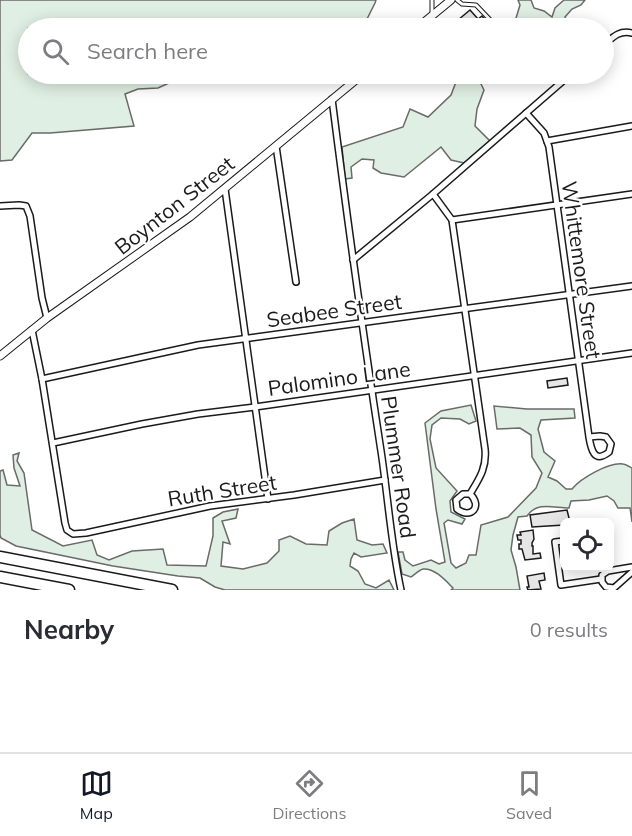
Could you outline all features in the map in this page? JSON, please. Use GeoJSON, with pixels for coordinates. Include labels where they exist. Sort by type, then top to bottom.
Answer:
{"type":"FeatureCollection","features":[{"type":"Feature","properties":{"kind":"highway"},"geometry":{"type":"LineString","coordinates":[[0,557],[172,590]]}},
{"type":"Feature","properties":{"kind":"highway"},"geometry":{"type":"LineString","coordinates":[[0,577],[69,590]]}},
{"type":"Feature","properties":{"kind":"street"},"geometry":{"type":"LineString","coordinates":[[430,18],[451,0]]}},
{"type":"Feature","properties":{"kind":"street"},"geometry":{"type":"LineString","coordinates":[[614,36],[622,31],[632,33]]}},
{"type":"Feature","properties":{"kind":"street","name":"Boynton Street"},"geometry":{"type":"LineString","coordinates":[[0,356],[47,318],[168,234],[351,84]]}},
{"type":"Feature","properties":{"kind":"street"},"geometry":{"type":"LineString","coordinates":[[353,260],[559,84]]}},
{"type":"Feature","properties":{"kind":"street","name":"Plummer Road"},"geometry":{"type":"LineString","coordinates":[[332,99],[361,323],[401,590]]}},
{"type":"Feature","properties":{"kind":"street","name":"Whittemore Street"},"geometry":{"type":"LineString","coordinates":[[526,113],[544,134],[547,141],[589,437]]}},
{"type":"Feature","properties":{"kind":"street"},"geometry":{"type":"LineString","coordinates":[[547,141],[632,126]]}},
{"type":"Feature","properties":{"kind":"street"},"geometry":{"type":"LineString","coordinates":[[276,146],[296,282]]}},
{"type":"Feature","properties":{"kind":"street"},"geometry":{"type":"LineString","coordinates":[[225,189],[268,499]]}},
{"type":"Feature","properties":{"kind":"street"},"geometry":{"type":"LineString","coordinates":[[433,194],[452,220],[486,457],[483,471],[470,494]]}},
{"type":"Feature","properties":{"kind":"street"},"geometry":{"type":"LineString","coordinates":[[452,220],[632,194]]}},
{"type":"Feature","properties":{"kind":"street"},"geometry":{"type":"LineString","coordinates":[[0,207],[26,206],[30,216],[47,318]]}},
{"type":"Feature","properties":{"kind":"street","name":"Seabee Street"},"geometry":{"type":"LineString","coordinates":[[42,379],[171,351],[246,339],[632,286]]}},
{"type":"Feature","properties":{"kind":"street"},"geometry":{"type":"LineString","coordinates":[[32,330],[53,443]]}},
{"type":"Feature","properties":{"kind":"street","name":"Palomino Lane"},"geometry":{"type":"LineString","coordinates":[[53,443],[198,414],[632,353]]}},
{"type":"Feature","properties":{"kind":"street"},"geometry":{"type":"LineString","coordinates":[[589,437],[606,437],[611,444],[609,452],[602,456],[594,454],[589,437]]}},
{"type":"Feature","properties":{"kind":"street","name":"Ruth Street"},"geometry":{"type":"LineString","coordinates":[[53,443],[67,530],[73,534],[196,508],[385,480]]}},
{"type":"Feature","properties":{"kind":"street"},"geometry":{"type":"LineString","coordinates":[[560,541],[555,542],[561,585],[608,571],[632,570]]}},
{"type":"Feature","properties":{"kind":"street"},"geometry":{"type":"LineString","coordinates":[[603,573],[605,586],[614,588],[632,570]]}},
{"type":"Feature","properties":{"kind":"lane"},"geometry":{"type":"LineString","coordinates":[[432,0],[432,16]]}},
{"type":"Feature","properties":{"kind":"lane"},"geometry":{"type":"LineString","coordinates":[[457,0],[462,4],[476,5]]}},
{"type":"Feature","properties":{"kind":"lane"},"geometry":{"type":"LineString","coordinates":[[471,0],[488,18]]}},
{"type":"Feature","properties":{"kind":"green space"},"geometry":{"type":"Polygon","coordinates":[[[0,0],[376,0],[367,18],[18,18],[18,84],[167,84],[158,88],[138,89],[125,94],[134,126],[32,133],[12,160],[0,161],[0,0]]]}},
{"type":"Feature","properties":{"kind":"green space"},"geometry":{"type":"Polygon","coordinates":[[[518,0],[531,0],[534,8],[552,17],[555,8],[564,0],[585,0],[581,5],[572,9],[565,18],[516,18],[520,5],[518,0]]]}},
{"type":"Feature","properties":{"kind":"green space"},"geometry":{"type":"Polygon","coordinates":[[[455,84],[481,84],[484,90],[477,109],[475,126],[490,141],[464,163],[451,160],[441,147],[404,177],[381,173],[373,168],[374,160],[362,159],[351,167],[352,178],[345,179],[342,147],[403,127],[410,109],[428,117],[451,95],[455,84]]]}},
{"type":"Feature","properties":{"kind":"green space"},"geometry":{"type":"Polygon","coordinates":[[[471,405],[476,421],[469,424],[460,419],[441,418],[432,425],[430,439],[436,468],[457,491],[450,501],[451,512],[465,519],[462,524],[448,520],[444,523],[451,563],[456,568],[466,563],[469,555],[476,555],[481,525],[508,517],[536,488],[542,473],[532,457],[531,435],[520,428],[497,429],[494,406],[574,409],[575,418],[541,420],[538,429],[544,452],[555,461],[548,477],[566,489],[572,489],[603,468],[623,464],[632,468],[632,522],[630,508],[618,508],[607,496],[571,501],[569,508],[536,508],[527,516],[518,517],[511,550],[520,590],[451,590],[453,588],[447,582],[427,569],[418,571],[411,577],[402,574],[398,552],[403,552],[405,560],[413,566],[431,560],[439,564],[445,562],[425,423],[441,411],[471,405]]]}},
{"type":"Feature","properties":{"kind":"green space"},"geometry":{"type":"Polygon","coordinates":[[[19,453],[17,461],[24,473],[32,530],[63,546],[92,540],[97,555],[109,560],[132,551],[163,549],[167,565],[206,566],[213,536],[213,518],[223,512],[238,509],[236,518],[222,521],[230,544],[223,542],[221,566],[243,569],[267,563],[279,551],[279,540],[290,536],[306,544],[327,545],[329,531],[354,519],[357,540],[372,545],[383,544],[387,553],[361,557],[354,553],[350,566],[358,571],[365,584],[376,588],[389,580],[394,590],[225,590],[200,578],[113,566],[16,546],[1,538],[0,535],[0,471],[3,470],[7,485],[20,486],[14,468],[13,455],[19,453]]]}},
{"type":"Feature","properties":{"kind":"building"},"geometry":{"type":"Polygon","coordinates":[[[470,10],[477,18],[460,18],[470,10]]]}},
{"type":"Feature","properties":{"kind":"building"},"geometry":{"type":"Polygon","coordinates":[[[567,378],[568,385],[548,388],[547,381],[567,378]]]}},
{"type":"Feature","properties":{"kind":"building"},"geometry":{"type":"Polygon","coordinates":[[[567,510],[569,518],[560,518],[560,525],[532,527],[530,515],[567,510]]]}},
{"type":"Feature","properties":{"kind":"building"},"geometry":{"type":"Polygon","coordinates":[[[533,530],[533,554],[540,553],[541,558],[525,560],[522,549],[519,549],[521,540],[518,540],[517,535],[521,535],[520,532],[533,530]]]}},
{"type":"Feature","properties":{"kind":"building"},"geometry":{"type":"Polygon","coordinates":[[[544,573],[545,580],[539,581],[541,589],[528,590],[527,576],[544,573]]]}}]}
